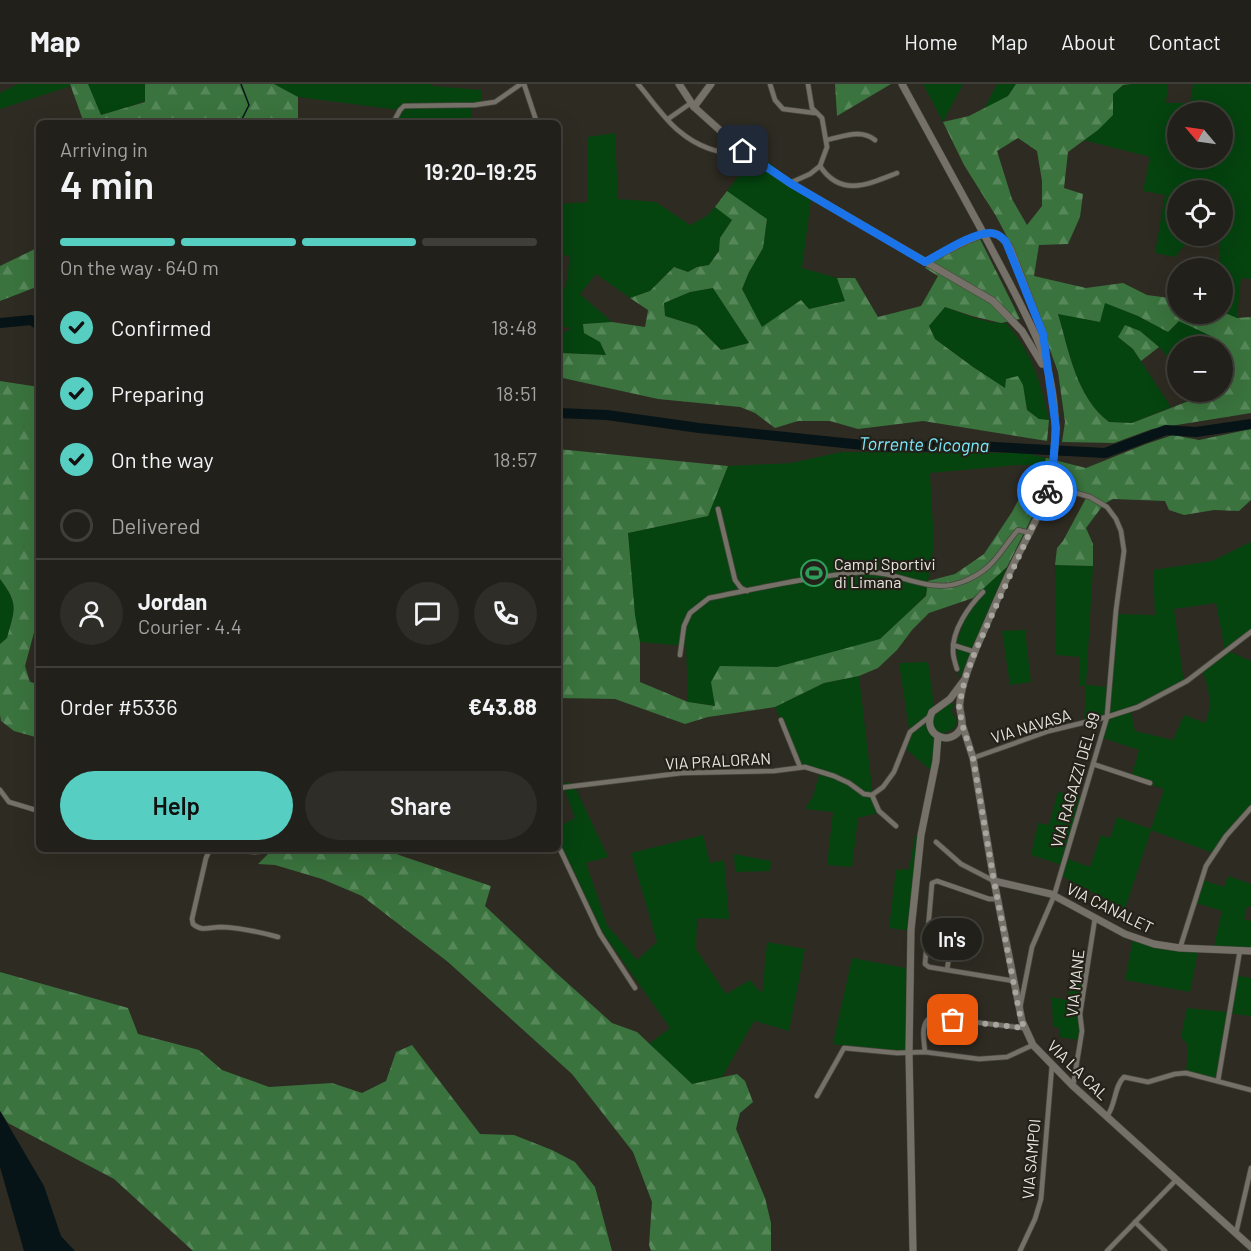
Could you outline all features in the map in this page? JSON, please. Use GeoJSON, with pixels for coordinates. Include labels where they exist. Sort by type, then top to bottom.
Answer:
{"type":"FeatureCollection","features":[{"type":"Feature","properties":{"kind":"street"},"geometry":{"type":"LineString","coordinates":[[395,120],[405,106],[475,105],[495,102],[523,84],[536,120]]}},
{"type":"Feature","properties":{"kind":"street"},"geometry":{"type":"LineString","coordinates":[[638,84],[679,131],[703,146],[724,152],[734,153],[741,150]]}},
{"type":"Feature","properties":{"kind":"street"},"geometry":{"type":"LineString","coordinates":[[679,84],[692,105],[741,150],[790,183],[977,291],[1003,309],[1022,331],[1047,374]]}},
{"type":"Feature","properties":{"kind":"street"},"geometry":{"type":"LineString","coordinates":[[668,118],[692,105],[711,84]]}},
{"type":"Feature","properties":{"kind":"street"},"geometry":{"type":"LineString","coordinates":[[770,84],[774,100],[783,109],[815,113]]}},
{"type":"Feature","properties":{"kind":"street"},"geometry":{"type":"LineString","coordinates":[[790,183],[810,174],[820,166],[827,147],[822,118],[812,108],[808,84]]}},
{"type":"Feature","properties":{"kind":"street"},"geometry":{"type":"LineString","coordinates":[[902,84],[987,240],[1040,347],[1047,374]]}},
{"type":"Feature","properties":{"kind":"street"},"geometry":{"type":"LineString","coordinates":[[826,140],[861,133],[875,140]]}},
{"type":"Feature","properties":{"kind":"street"},"geometry":{"type":"LineString","coordinates":[[820,166],[833,179],[853,187],[897,173]]}},
{"type":"Feature","properties":{"kind":"street"},"geometry":{"type":"LineString","coordinates":[[925,262],[978,236],[993,233],[1001,237],[1010,248],[1043,334],[1056,428],[1049,485],[965,679],[959,712],[962,724],[936,760]]}},
{"type":"Feature","properties":{"kind":"street","name":"VIA RAGAZZI DEL 99"},"geometry":{"type":"LineString","coordinates":[[1019,1011],[1032,947],[1054,896],[1107,717],[1124,551],[1121,531],[1112,513],[1102,504],[1083,494],[1049,485]]}},
{"type":"Feature","properties":{"kind":"street"},"geometry":{"type":"LineString","coordinates":[[718,509],[735,580],[741,588],[747,591]]}},
{"type":"Feature","properties":{"kind":"street"},"geometry":{"type":"LineString","coordinates":[[680,655],[684,626],[690,613],[709,598],[864,572],[924,584],[953,585],[973,578],[993,564],[1018,530],[1030,532]]}},
{"type":"Feature","properties":{"kind":"street"},"geometry":{"type":"LineString","coordinates":[[957,669],[953,645],[965,614],[983,592]]}},
{"type":"Feature","properties":{"kind":"street","name":"VIA NAVASA"},"geometry":{"type":"LineString","coordinates":[[973,758],[1049,731],[1107,717],[1138,706],[1187,681],[1251,632]]}},
{"type":"Feature","properties":{"kind":"street"},"geometry":{"type":"LineString","coordinates":[[953,645],[975,652]]}},
{"type":"Feature","properties":{"kind":"street"},"geometry":{"type":"LineString","coordinates":[[896,826],[879,811],[872,795],[883,788],[894,772],[907,737],[914,728],[930,717],[935,709],[944,705],[965,679]]}},
{"type":"Feature","properties":{"kind":"street"},"geometry":{"type":"LineString","coordinates":[[944,705],[955,708],[959,712]]}},
{"type":"Feature","properties":{"kind":"street"},"geometry":{"type":"LineString","coordinates":[[930,717],[931,730]]}},
{"type":"Feature","properties":{"kind":"street"},"geometry":{"type":"LineString","coordinates":[[781,720],[800,767]]}},
{"type":"Feature","properties":{"kind":"street","name":"VIA LA CAL"},"geometry":{"type":"LineString","coordinates":[[962,724],[973,758],[1019,1011],[1024,1028],[1033,1045],[1073,1086],[1251,1247]]}},
{"type":"Feature","properties":{"kind":"street"},"geometry":{"type":"LineString","coordinates":[[914,728],[931,730],[938,736],[965,741],[969,747]]}},
{"type":"Feature","properties":{"kind":"street"},"geometry":{"type":"LineString","coordinates":[[913,1251],[909,1052],[910,948],[915,881],[938,736]]}},
{"type":"Feature","properties":{"kind":"street"},"geometry":{"type":"LineString","coordinates":[[1093,764],[1150,783]]}},
{"type":"Feature","properties":{"kind":"street","name":"VIA PRALORAN"},"geometry":{"type":"LineString","coordinates":[[561,788],[682,773],[766,772],[800,767],[815,769],[834,776],[864,794],[872,795]]}},
{"type":"Feature","properties":{"kind":"street"},"geometry":{"type":"LineString","coordinates":[[0,790],[9,802],[36,810]]}},
{"type":"Feature","properties":{"kind":"street"},"geometry":{"type":"LineString","coordinates":[[1179,948],[1206,867],[1226,836],[1251,808]]}},
{"type":"Feature","properties":{"kind":"street"},"geometry":{"type":"LineString","coordinates":[[936,842],[961,864],[994,881]]}},
{"type":"Feature","properties":{"kind":"street"},"geometry":{"type":"LineString","coordinates":[[561,851],[600,934],[635,988]]}},
{"type":"Feature","properties":{"kind":"street"},"geometry":{"type":"LineString","coordinates":[[209,852],[194,909],[193,924],[202,929],[237,928],[278,937]]}},
{"type":"Feature","properties":{"kind":"street"},"geometry":{"type":"LineString","coordinates":[[998,899],[990,900],[937,881],[932,883],[925,964],[929,967],[1014,981]]}},
{"type":"Feature","properties":{"kind":"street","name":"VIA CANALET"},"geometry":{"type":"LineString","coordinates":[[994,881],[1054,896],[1134,938],[1154,944],[1179,948],[1251,951]]}},
{"type":"Feature","properties":{"kind":"street","name":"VIA MANE"},"geometry":{"type":"LineString","coordinates":[[1073,1086],[1082,1031],[1080,1014],[1095,918]]}},
{"type":"Feature","properties":{"kind":"street"},"geometry":{"type":"LineString","coordinates":[[947,970],[954,924]]}},
{"type":"Feature","properties":{"kind":"street"},"geometry":{"type":"LineString","coordinates":[[1218,1081],[1240,950]]}},
{"type":"Feature","properties":{"kind":"street"},"geometry":{"type":"LineString","coordinates":[[925,1052],[925,1023],[931,1017],[1024,1028]]}},
{"type":"Feature","properties":{"kind":"street","name":"VIA LA CAL"},"geometry":{"type":"LineString","coordinates":[[817,1095],[844,1048],[868,1052],[925,1052],[979,1059],[1007,1056],[1033,1045]]}},
{"type":"Feature","properties":{"kind":"street","name":"VIA SAMPOI"},"geometry":{"type":"LineString","coordinates":[[1020,1251],[1035,1219],[1041,1199],[1052,1065]]}},
{"type":"Feature","properties":{"kind":"street"},"geometry":{"type":"LineString","coordinates":[[1107,1116],[1112,1109],[1120,1079],[1124,1077],[1148,1082],[1186,1073],[1251,1090]]}},
{"type":"Feature","properties":{"kind":"street"},"geometry":{"type":"LineString","coordinates":[[1236,1233],[1251,1168]]}},
{"type":"Feature","properties":{"kind":"street"},"geometry":{"type":"LineString","coordinates":[[1107,1251],[1177,1179]]}},
{"type":"Feature","properties":{"kind":"street"},"geometry":{"type":"LineString","coordinates":[[1135,1222],[1166,1251]]}},
{"type":"Feature","properties":{"kind":"green space"},"geometry":{"type":"Polygon","coordinates":[[[18,84],[70,84],[71,86],[0,109],[0,93],[18,84]]]}},
{"type":"Feature","properties":{"kind":"green space"},"geometry":{"type":"Polygon","coordinates":[[[70,84],[88,84],[101,115],[145,102],[145,84],[274,84],[298,97],[298,120],[83,120],[70,84]]]}},
{"type":"Feature","properties":{"kind":"green space"},"geometry":{"type":"Polygon","coordinates":[[[88,84],[145,84],[145,101],[101,116],[88,84]]]}},
{"type":"Feature","properties":{"kind":"green space"},"geometry":{"type":"Polygon","coordinates":[[[274,84],[432,84],[432,86],[482,90],[482,107],[472,107],[470,120],[394,120],[399,110],[298,97],[274,84]]]}},
{"type":"Feature","properties":{"kind":"green space"},"geometry":{"type":"Polygon","coordinates":[[[835,84],[891,84],[837,116],[835,84]]]}},
{"type":"Feature","properties":{"kind":"green space"},"geometry":{"type":"Polygon","coordinates":[[[923,84],[963,84],[943,122],[923,84]]]}},
{"type":"Feature","properties":{"kind":"green space"},"geometry":{"type":"Polygon","coordinates":[[[997,84],[1016,84],[1008,96],[984,109],[997,84]]]}},
{"type":"Feature","properties":{"kind":"green space"},"geometry":{"type":"Polygon","coordinates":[[[1016,84],[1131,84],[1123,85],[1113,94],[1113,115],[1098,130],[1068,152],[1064,188],[1083,194],[1080,217],[1068,244],[1039,245],[1034,276],[1086,288],[1123,283],[1147,295],[1167,298],[1167,324],[1176,324],[1168,332],[1138,316],[1105,303],[1100,322],[1058,314],[1081,387],[1098,412],[1109,422],[1132,423],[1186,402],[1233,402],[1233,336],[1211,336],[1185,324],[1233,324],[1233,316],[1251,317],[1251,413],[1152,429],[1114,443],[1062,442],[1065,422],[1058,372],[1013,248],[964,165],[943,122],[969,116],[1008,96],[1016,84]],[[1018,138],[997,151],[1012,199],[1027,225],[1042,206],[1042,181],[1037,151],[1018,138]]]}},
{"type":"Feature","properties":{"kind":"green space"},"geometry":{"type":"Polygon","coordinates":[[[1131,84],[1168,84],[1167,168],[1233,168],[1233,102],[1190,102],[1193,84],[1251,84],[1251,279],[1241,278],[1237,318],[1233,316],[1233,258],[1219,258],[1220,246],[1233,246],[1233,180],[1167,180],[1167,246],[1184,246],[1175,257],[1155,253],[1165,195],[1143,191],[1150,157],[1083,140],[1098,130],[1117,90],[1131,84]]]}},
{"type":"Feature","properties":{"kind":"green space"},"geometry":{"type":"Polygon","coordinates":[[[615,133],[618,199],[656,202],[690,225],[707,216],[715,207],[732,219],[720,238],[719,250],[709,265],[697,267],[688,272],[674,267],[650,291],[630,298],[596,274],[580,294],[612,322],[583,324],[600,342],[606,355],[561,353],[561,335],[571,328],[564,327],[561,292],[566,286],[570,256],[561,254],[561,204],[588,202],[588,137],[615,133]]]}},
{"type":"Feature","properties":{"kind":"green space"},"geometry":{"type":"Polygon","coordinates":[[[756,153],[790,179],[812,192],[802,268],[837,278],[845,301],[809,309],[801,300],[762,328],[742,289],[763,248],[767,220],[727,191],[756,153]]]}},
{"type":"Feature","properties":{"kind":"green space"},"geometry":{"type":"Polygon","coordinates":[[[727,191],[767,219],[763,248],[742,289],[762,327],[801,300],[809,309],[845,301],[837,278],[855,278],[878,317],[921,306],[938,276],[925,268],[929,262],[980,239],[1020,319],[1001,323],[945,307],[929,326],[935,339],[1005,388],[1006,379],[1018,376],[1023,385],[1027,410],[1039,419],[1049,420],[1047,441],[923,421],[858,429],[830,421],[798,421],[775,428],[755,413],[740,407],[658,399],[561,378],[561,353],[606,355],[600,342],[584,333],[583,324],[612,322],[645,327],[648,310],[630,298],[650,291],[674,267],[688,272],[697,267],[709,265],[719,251],[720,238],[732,220],[715,207],[727,191]],[[713,288],[690,292],[664,303],[665,316],[697,326],[721,350],[749,343],[713,288]]]}},
{"type":"Feature","properties":{"kind":"green space"},"geometry":{"type":"Polygon","coordinates":[[[36,248],[36,287],[0,301],[0,266],[36,248]]]}},
{"type":"Feature","properties":{"kind":"green space"},"geometry":{"type":"Polygon","coordinates":[[[713,288],[749,343],[721,350],[697,326],[665,316],[664,303],[690,292],[713,288]]]}},
{"type":"Feature","properties":{"kind":"green space"},"geometry":{"type":"Polygon","coordinates":[[[1104,302],[1168,332],[1176,324],[1185,324],[1211,336],[1167,336],[1167,356],[1140,331],[1118,337],[1133,349],[1171,407],[1132,423],[1109,422],[1098,412],[1081,387],[1070,358],[1058,313],[1100,322],[1104,302]]]}},
{"type":"Feature","properties":{"kind":"green space"},"geometry":{"type":"Polygon","coordinates":[[[945,307],[983,320],[1006,323],[1023,346],[1034,368],[1049,420],[1039,419],[1027,410],[1023,385],[1006,389],[935,339],[929,326],[945,307]]]}},
{"type":"Feature","properties":{"kind":"green space"},"geometry":{"type":"Polygon","coordinates":[[[1125,325],[1140,331],[1159,347],[1141,361],[1133,349],[1118,337],[1125,325]]]}},
{"type":"Feature","properties":{"kind":"green space"},"geometry":{"type":"Polygon","coordinates":[[[0,381],[36,387],[36,625],[25,666],[30,682],[36,683],[36,737],[14,731],[1,721],[0,644],[7,638],[14,607],[0,579],[0,381]]]}},
{"type":"Feature","properties":{"kind":"green space"},"geometry":{"type":"Polygon","coordinates":[[[1251,429],[1251,500],[1239,511],[1214,510],[1184,515],[1169,510],[1165,501],[1113,499],[1104,504],[1086,528],[1093,544],[1093,566],[1055,565],[1057,548],[1086,498],[1045,483],[1037,507],[1007,567],[973,598],[929,613],[878,668],[859,676],[824,683],[775,707],[708,717],[685,724],[615,699],[561,698],[561,449],[728,466],[708,516],[628,533],[635,615],[640,642],[640,682],[688,702],[715,706],[711,682],[720,666],[777,667],[880,639],[926,596],[928,581],[955,574],[984,554],[1022,493],[1040,481],[1046,458],[1086,468],[1173,435],[1199,440],[1251,429]]]}},
{"type":"Feature","properties":{"kind":"green space","name":"Campi Sportivi di Limana"},"geometry":{"type":"Polygon","coordinates":[[[841,452],[1027,453],[1046,458],[1044,465],[930,473],[934,544],[926,595],[880,639],[777,667],[720,667],[716,706],[688,702],[686,646],[640,642],[635,615],[628,533],[708,516],[728,466],[791,463],[841,452]]]}},
{"type":"Feature","properties":{"kind":"green space"},"geometry":{"type":"Polygon","coordinates":[[[1251,542],[1251,634],[1229,651],[1251,661],[1251,805],[1213,853],[1151,830],[1125,909],[1059,875],[1062,865],[1031,855],[1038,823],[1049,825],[1058,792],[1083,797],[1065,858],[1090,867],[1101,835],[1110,838],[1117,817],[1151,829],[1164,789],[1131,778],[1139,750],[1100,737],[1106,717],[1084,721],[1086,686],[1079,686],[1079,657],[1056,655],[1055,565],[1093,566],[1086,685],[1108,687],[1115,614],[1155,615],[1153,570],[1212,561],[1251,542]],[[1216,603],[1174,609],[1184,684],[1131,712],[1135,731],[1173,740],[1184,715],[1205,723],[1209,710],[1209,698],[1203,672],[1225,651],[1216,603]]]}},
{"type":"Feature","properties":{"kind":"green space"},"geometry":{"type":"Polygon","coordinates":[[[1007,567],[959,679],[956,644],[973,598],[1007,567]]]}},
{"type":"Feature","properties":{"kind":"green space"},"geometry":{"type":"Polygon","coordinates":[[[0,579],[14,607],[7,639],[0,644],[0,579]]]}},
{"type":"Feature","properties":{"kind":"green space"},"geometry":{"type":"Polygon","coordinates":[[[1025,630],[1031,682],[1010,685],[1002,631],[1025,630]]]}},
{"type":"Feature","properties":{"kind":"green space"},"geometry":{"type":"Polygon","coordinates":[[[928,662],[934,706],[954,703],[951,711],[957,720],[954,729],[945,732],[935,774],[905,748],[909,729],[899,663],[928,662]]]}},
{"type":"Feature","properties":{"kind":"green space"},"geometry":{"type":"Polygon","coordinates":[[[859,676],[873,796],[882,812],[858,818],[852,867],[827,865],[833,812],[805,809],[813,796],[820,772],[800,769],[775,707],[824,683],[859,676]]]}},
{"type":"Feature","properties":{"kind":"green space"},"geometry":{"type":"Polygon","coordinates":[[[562,783],[573,783],[608,857],[586,863],[607,925],[637,960],[657,942],[631,853],[703,835],[710,863],[724,860],[729,919],[697,918],[696,949],[726,994],[750,980],[762,994],[767,942],[805,949],[789,1031],[754,1021],[722,1077],[692,1084],[649,1044],[670,1028],[603,933],[561,844],[561,825],[575,818],[562,783]]]}},
{"type":"Feature","properties":{"kind":"green space"},"geometry":{"type":"Polygon","coordinates":[[[915,835],[919,837],[913,931],[889,928],[896,870],[909,869],[915,835]]]}},
{"type":"Feature","properties":{"kind":"green space"},"geometry":{"type":"Polygon","coordinates":[[[270,852],[394,852],[491,886],[485,906],[612,1023],[637,1032],[692,1084],[737,1074],[745,1081],[753,1102],[740,1113],[736,1129],[765,1198],[771,1223],[771,1251],[651,1251],[649,1245],[652,1202],[633,1152],[572,1074],[448,962],[362,896],[322,879],[275,865],[258,864],[270,852]]]}},
{"type":"Feature","properties":{"kind":"green space"},"geometry":{"type":"Polygon","coordinates":[[[734,854],[771,861],[770,871],[735,872],[734,854]]]}},
{"type":"Feature","properties":{"kind":"green space"},"geometry":{"type":"Polygon","coordinates":[[[1228,876],[1251,884],[1251,907],[1247,906],[1244,919],[1251,921],[1251,953],[1213,951],[1222,911],[1193,902],[1200,879],[1224,887],[1228,876]]]}},
{"type":"Feature","properties":{"kind":"green space"},"geometry":{"type":"Polygon","coordinates":[[[1133,939],[1198,951],[1190,992],[1125,980],[1133,939]]]}},
{"type":"Feature","properties":{"kind":"green space"},"geometry":{"type":"Polygon","coordinates":[[[852,958],[911,969],[911,1054],[897,1055],[833,1044],[852,958]]]}},
{"type":"Feature","properties":{"kind":"green space"},"geometry":{"type":"Polygon","coordinates":[[[0,972],[128,1008],[138,1034],[199,1050],[222,1070],[269,1087],[332,1083],[362,1093],[386,1081],[396,1052],[412,1045],[480,1134],[514,1135],[575,1162],[595,1187],[612,1251],[193,1251],[114,1179],[8,1123],[0,1111],[0,972]]]}},
{"type":"Feature","properties":{"kind":"green space"},"geometry":{"type":"Polygon","coordinates":[[[1073,972],[1085,976],[1079,1040],[1059,1037],[1060,1028],[1053,1027],[1050,997],[1067,1000],[1073,972]]]}},
{"type":"Feature","properties":{"kind":"green space"},"geometry":{"type":"Polygon","coordinates":[[[1234,975],[1251,978],[1251,1016],[1227,1013],[1217,1079],[1186,1074],[1188,1045],[1181,1037],[1187,1008],[1227,1012],[1234,975]]]}},
{"type":"Feature","properties":{"kind":"shaded area"},"geometry":{"type":"Polygon","coordinates":[[[0,1111],[44,1186],[61,1236],[75,1251],[24,1251],[0,1167],[0,1111]]]}},
{"type":"Feature","properties":{"kind":"waterway"},"geometry":{"type":"LineString","coordinates":[[241,84],[249,105],[242,120]]}},
{"type":"Feature","properties":{"kind":"waterway"},"geometry":{"type":"LineString","coordinates":[[31,320],[36,317]]}},
{"type":"Feature","properties":{"kind":"waterway","name":"Torrente Cicogna"},"geometry":{"type":"LineString","coordinates":[[0,323],[31,320],[36,323]]}},
{"type":"Feature","properties":{"kind":"waterway","name":"Torrente Cicogna"},"geometry":{"type":"LineString","coordinates":[[561,413],[607,415],[699,428],[882,447],[976,446],[1105,453],[1166,430],[1196,432],[1251,424]]}},
{"type":"Feature","properties":{"kind":"way so far"},"geometry":{"type":"LineString","coordinates":[[953,1020],[1024,1028],[994,881],[973,758],[959,706],[965,679],[975,652],[1047,491]]}},
{"type":"Feature","properties":{"kind":"place","name":"Campi Sportivi di Limana"},"geometry":{"type":"Point","coordinates":[814,573]}},
{"type":"Feature","properties":{"kind":"place","name":"In's"},"geometry":{"type":"Point","coordinates":[953,1020]}},
{"type":"Feature","properties":{"kind":"route"},"geometry":{"type":"LineString","coordinates":[[743,151],[790,183],[925,262],[962,243],[986,234],[993,233],[1006,242],[1043,334],[1056,428],[1053,465],[1047,491]]}}]}
